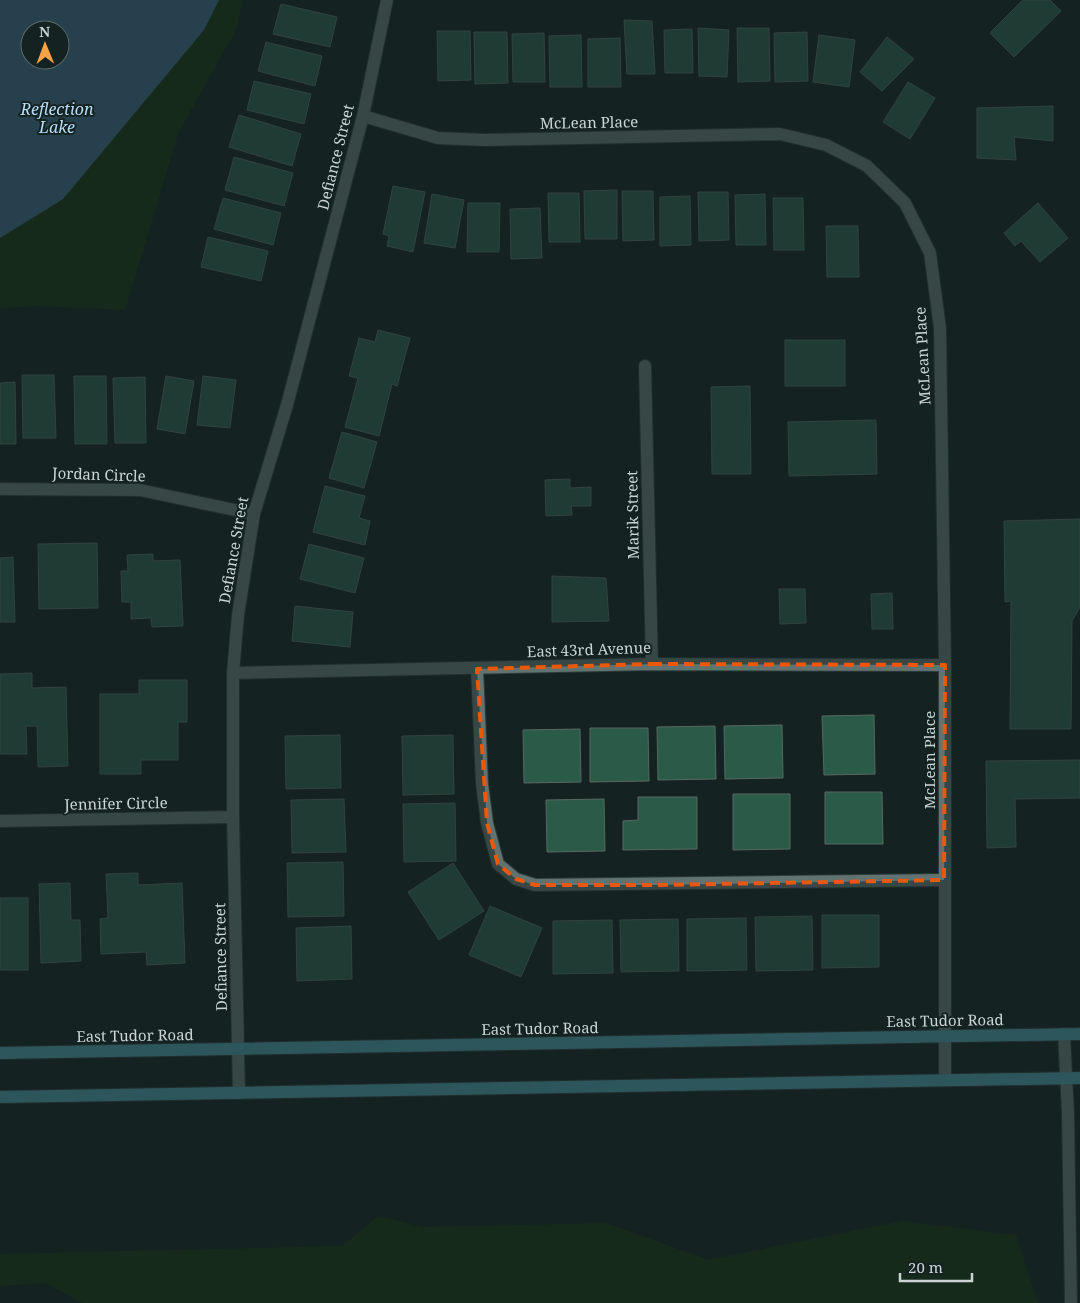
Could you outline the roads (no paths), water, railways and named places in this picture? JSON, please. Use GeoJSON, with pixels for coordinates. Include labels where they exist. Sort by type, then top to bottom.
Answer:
{"type":"FeatureCollection","features":[{"type":"Feature","properties":{"kind":"main road","name":"East Tudor Road"},"geometry":{"type":"LineString","coordinates":[[0,1053],[1080,1034]]}},
{"type":"Feature","properties":{"kind":"main road"},"geometry":{"type":"LineString","coordinates":[[0,1097],[1080,1078]]}},
{"type":"Feature","properties":{"kind":"street","name":"Defiance Street"},"geometry":{"type":"LineString","coordinates":[[239,1093],[233,817],[234,673],[238,614],[254,514],[287,405],[362,116],[387,0]]}},
{"type":"Feature","properties":{"kind":"street","name":"McLean Place"},"geometry":{"type":"LineString","coordinates":[[362,116],[438,138],[485,140],[780,134],[826,145],[867,166],[905,203],[930,253],[940,328],[945,665],[945,1080]]}},
{"type":"Feature","properties":{"kind":"street","name":"Marik Street"},"geometry":{"type":"LineString","coordinates":[[644,366],[652,664]]}},
{"type":"Feature","properties":{"kind":"street","name":"Jordan Circle"},"geometry":{"type":"LineString","coordinates":[[0,489],[140,490],[254,514]]}},
{"type":"Feature","properties":{"kind":"street","name":"East 43rd Avenue"},"geometry":{"type":"LineString","coordinates":[[234,673],[652,664],[945,665]]}},
{"type":"Feature","properties":{"kind":"street"},"geometry":{"type":"LineString","coordinates":[[477,669],[482,784],[487,823],[498,864],[516,879],[535,885],[944,880]]}},
{"type":"Feature","properties":{"kind":"street","name":"Jennifer Circle"},"geometry":{"type":"LineString","coordinates":[[0,821],[233,817]]}},
{"type":"Feature","properties":{"kind":"street"},"geometry":{"type":"LineString","coordinates":[[1064,1034],[1068,1114],[1071,1303]]}},
{"type":"Feature","properties":{"kind":"water","name":"Reflection Lake"},"geometry":{"type":"Polygon","coordinates":[[[0,0],[219,0],[204,30],[63,199],[0,238],[0,0]]]}}]}
